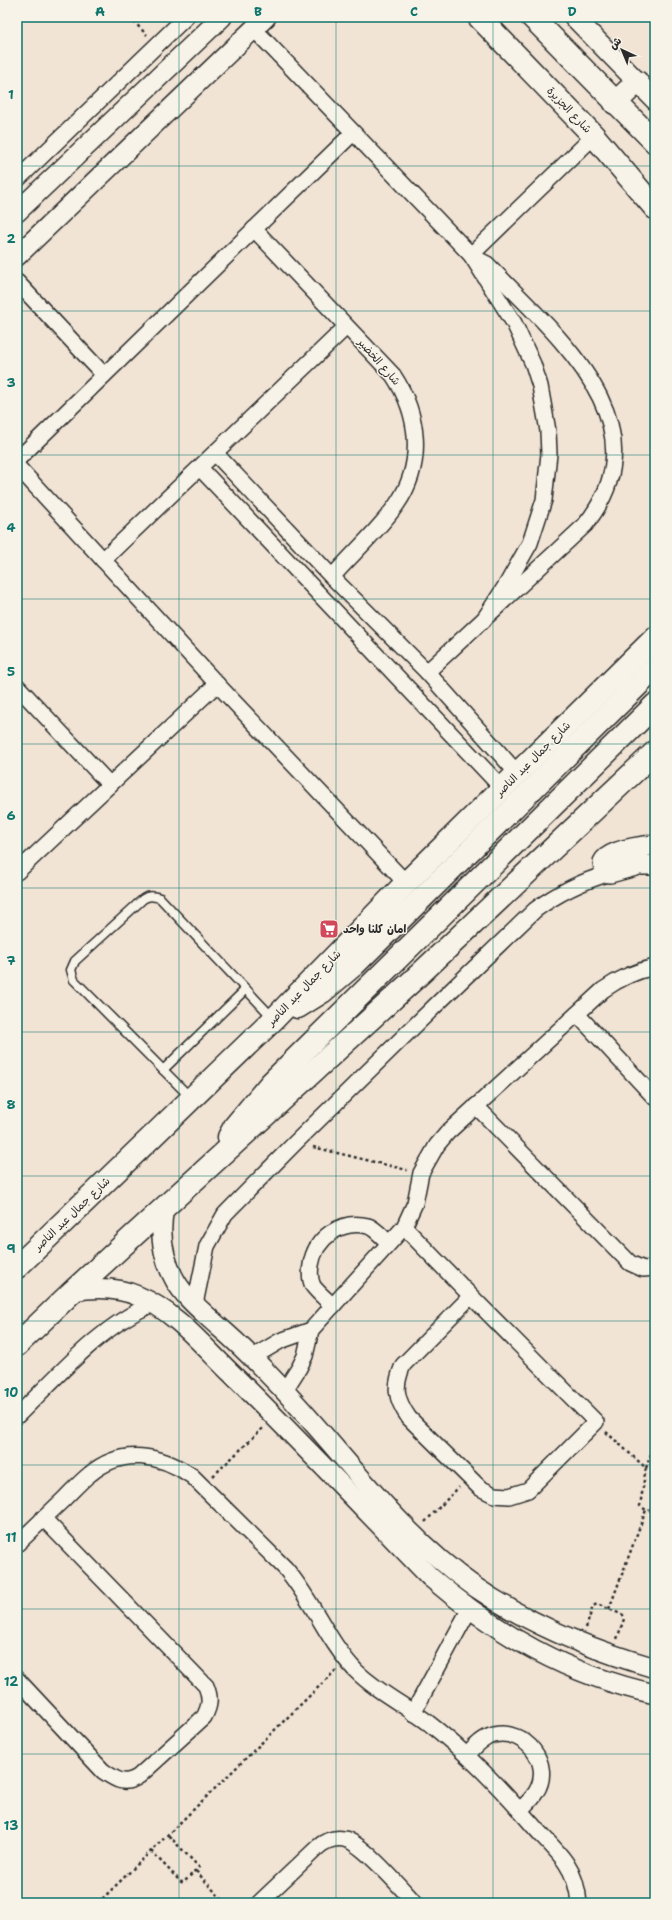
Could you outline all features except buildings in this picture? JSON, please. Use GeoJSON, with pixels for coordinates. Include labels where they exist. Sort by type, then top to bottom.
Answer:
{"type":"FeatureCollection","features":[{"type":"Feature","properties":{"kind":"main road","name":"شارع الجزيرة"},"geometry":{"type":"LineString","coordinates":[[479,17],[594,136],[655,208]]}},
{"type":"Feature","properties":{"kind":"main road"},"geometry":{"type":"LineString","coordinates":[[532,17],[655,142]]}},
{"type":"Feature","properties":{"kind":"main road"},"geometry":{"type":"LineString","coordinates":[[615,103],[637,82]]}},
{"type":"Feature","properties":{"kind":"main road","name":"شارع جمال عبد الناصر"},"geometry":{"type":"LineString","coordinates":[[17,1267],[274,1019],[406,883],[655,638]]}},
{"type":"Feature","properties":{"kind":"main road"},"geometry":{"type":"LineString","coordinates":[[274,1019],[317,995],[355,964],[655,668]]}},
{"type":"Feature","properties":{"kind":"main road"},"geometry":{"type":"LineString","coordinates":[[217,1160],[235,1126],[271,1083],[655,704]]}},
{"type":"Feature","properties":{"kind":"main road"},"geometry":{"type":"LineString","coordinates":[[17,1345],[73,1291],[422,972],[655,752]]}},
{"type":"Feature","properties":{"kind":"street"},"geometry":{"type":"LineString","coordinates":[[32,198],[17,181],[186,17]]}},
{"type":"Feature","properties":{"kind":"street"},"geometry":{"type":"LineString","coordinates":[[17,212],[222,17]]}},
{"type":"Feature","properties":{"kind":"street"},"geometry":{"type":"LineString","coordinates":[[579,20],[655,100]]}},
{"type":"Feature","properties":{"kind":"street"},"geometry":{"type":"LineString","coordinates":[[17,256],[260,23],[353,133],[471,255],[514,323],[533,364],[545,408],[549,454],[544,500],[530,543],[483,621]]}},
{"type":"Feature","properties":{"kind":"street"},"geometry":{"type":"LineString","coordinates":[[17,460],[353,133]]}},
{"type":"Feature","properties":{"kind":"street"},"geometry":{"type":"LineString","coordinates":[[471,255],[594,136]]}},
{"type":"Feature","properties":{"kind":"street","name":"شارع الخضير"},"geometry":{"type":"LineString","coordinates":[[254,229],[393,375],[402,390],[414,422],[416,456],[408,483],[397,504],[332,576]]}},
{"type":"Feature","properties":{"kind":"street"},"geometry":{"type":"LineString","coordinates":[[427,672],[585,525],[596,512],[604,497],[610,482],[614,465],[615,448],[613,431],[605,409],[583,367],[569,349],[487,264],[471,255]]}},
{"type":"Feature","properties":{"kind":"street"},"geometry":{"type":"LineString","coordinates":[[17,282],[104,375]]}},
{"type":"Feature","properties":{"kind":"street"},"geometry":{"type":"LineString","coordinates":[[103,560],[346,327]]}},
{"type":"Feature","properties":{"kind":"street"},"geometry":{"type":"LineString","coordinates":[[214,453],[427,672],[518,774]]}},
{"type":"Feature","properties":{"kind":"street"},"geometry":{"type":"LineString","coordinates":[[17,466],[217,684],[406,883]]}},
{"type":"Feature","properties":{"kind":"street"},"geometry":{"type":"LineString","coordinates":[[200,468],[502,789]]}},
{"type":"Feature","properties":{"kind":"street"},"geometry":{"type":"LineString","coordinates":[[17,872],[217,684]]}},
{"type":"Feature","properties":{"kind":"street"},"geometry":{"type":"LineString","coordinates":[[17,686],[109,784]]}},
{"type":"Feature","properties":{"kind":"street"},"geometry":{"type":"LineString","coordinates":[[610,872],[604,869],[603,866],[606,857],[629,850],[655,845]]}},
{"type":"Feature","properties":{"kind":"street"},"geometry":{"type":"LineString","coordinates":[[195,1304],[207,1246],[225,1214],[295,1143],[535,910],[552,897],[585,880],[639,865],[655,865]]}},
{"type":"Feature","properties":{"kind":"street"},"geometry":{"type":"LineString","coordinates":[[253,1357],[280,1341],[311,1330],[404,1227],[415,1203],[421,1173],[437,1145],[448,1132],[603,990],[621,978],[640,970],[655,967]]}},
{"type":"Feature","properties":{"kind":"street"},"geometry":{"type":"LineString","coordinates":[[577,1014],[655,1098]]}},
{"type":"Feature","properties":{"kind":"street"},"geometry":{"type":"LineString","coordinates":[[476,1106],[630,1263],[643,1269],[655,1268]]}},
{"type":"Feature","properties":{"kind":"street"},"geometry":{"type":"LineString","coordinates":[[164,1208],[161,1234],[165,1259],[176,1282],[195,1304],[253,1357],[285,1390],[412,1535],[436,1570],[477,1588],[511,1609],[582,1644],[655,1668]]}},
{"type":"Feature","properties":{"kind":"street"},"geometry":{"type":"LineString","coordinates":[[333,1306],[313,1285],[310,1271],[312,1257],[319,1244],[328,1234],[341,1227],[355,1225],[369,1227],[389,1244]]}},
{"type":"Feature","properties":{"kind":"street"},"geometry":{"type":"LineString","coordinates":[[404,1227],[472,1296],[596,1422],[528,1490],[509,1496],[494,1495],[480,1488],[468,1478],[409,1418],[400,1406],[397,1392],[397,1378],[403,1365],[412,1354],[472,1296]]}},
{"type":"Feature","properties":{"kind":"street"},"geometry":{"type":"LineString","coordinates":[[73,1291],[89,1288],[123,1290],[139,1296],[153,1304],[179,1323],[436,1570],[470,1610],[492,1626],[525,1646],[587,1675],[655,1694]]}},
{"type":"Feature","properties":{"kind":"street"},"geometry":{"type":"LineString","coordinates":[[17,1416],[110,1329],[129,1315],[153,1304]]}},
{"type":"Feature","properties":{"kind":"street"},"geometry":{"type":"LineString","coordinates":[[179,1323],[178,1318],[181,1309],[190,1304],[195,1304]]}},
{"type":"Feature","properties":{"kind":"street"},"geometry":{"type":"LineString","coordinates":[[271,1412],[305,1356],[311,1330]]}},
{"type":"Feature","properties":{"kind":"street"},"geometry":{"type":"LineString","coordinates":[[17,1544],[91,1473],[106,1464],[124,1458],[142,1456],[160,1459],[177,1465],[202,1485],[292,1576],[347,1660],[379,1690],[449,1739],[467,1755],[520,1810],[566,1864],[578,1890],[580,1903]]}},
{"type":"Feature","properties":{"kind":"street"},"geometry":{"type":"LineString","coordinates":[[17,1679],[103,1771],[120,1782],[133,1781],[139,1776],[204,1717],[209,1707],[210,1695],[206,1686],[44,1518]]}},
{"type":"Feature","properties":{"kind":"street"},"geometry":{"type":"LineString","coordinates":[[413,1713],[470,1610]]}},
{"type":"Feature","properties":{"kind":"street"},"geometry":{"type":"LineString","coordinates":[[467,1755],[482,1740],[494,1735],[506,1734],[519,1738],[529,1745],[537,1755],[541,1767],[541,1780],[536,1792],[520,1810]]}},
{"type":"Feature","properties":{"kind":"street"},"geometry":{"type":"LineString","coordinates":[[259,1903],[318,1847],[334,1839],[343,1839],[352,1841],[360,1847],[415,1903]]}},
{"type":"Feature","properties":{"kind":"lane"},"geometry":{"type":"LineString","coordinates":[[191,1098],[74,980],[71,970],[75,961],[143,899],[146,897],[155,896],[160,898],[274,1019]]}},
{"type":"Feature","properties":{"kind":"lane"},"geometry":{"type":"LineString","coordinates":[[163,1070],[246,990]]}},
{"type":"Feature","properties":{"kind":"path"},"geometry":{"type":"LineString","coordinates":[[129,17],[157,45]]}},
{"type":"Feature","properties":{"kind":"path"},"geometry":{"type":"LineString","coordinates":[[295,1143],[421,1173]]}},
{"type":"Feature","properties":{"kind":"path"},"geometry":{"type":"LineString","coordinates":[[202,1485],[271,1412]]}},
{"type":"Feature","properties":{"kind":"path"},"geometry":{"type":"LineString","coordinates":[[596,1422],[646,1468]]}},
{"type":"Feature","properties":{"kind":"path"},"geometry":{"type":"LineString","coordinates":[[655,1443],[646,1468],[640,1503],[641,1508],[655,1511]]}},
{"type":"Feature","properties":{"kind":"path"},"geometry":{"type":"LineString","coordinates":[[412,1535],[468,1478]]}},
{"type":"Feature","properties":{"kind":"path"},"geometry":{"type":"LineString","coordinates":[[609,1609],[646,1510]]}},
{"type":"Feature","properties":{"kind":"path"},"geometry":{"type":"LineString","coordinates":[[582,1644],[593,1606],[597,1604],[622,1614],[624,1618],[612,1655]]}},
{"type":"Feature","properties":{"kind":"path"},"geometry":{"type":"LineString","coordinates":[[98,1903],[347,1660]]}},
{"type":"Feature","properties":{"kind":"path"},"geometry":{"type":"LineString","coordinates":[[151,1851],[181,1882],[184,1882],[196,1871],[199,1867],[168,1835]]}},
{"type":"Feature","properties":{"kind":"path"},"geometry":{"type":"LineString","coordinates":[[196,1871],[226,1903]]}},
{"type":"Feature","properties":{"kind":"place","name":"امان كلنا واحد"},"geometry":{"type":"Point","coordinates":[329,929]}}]}
